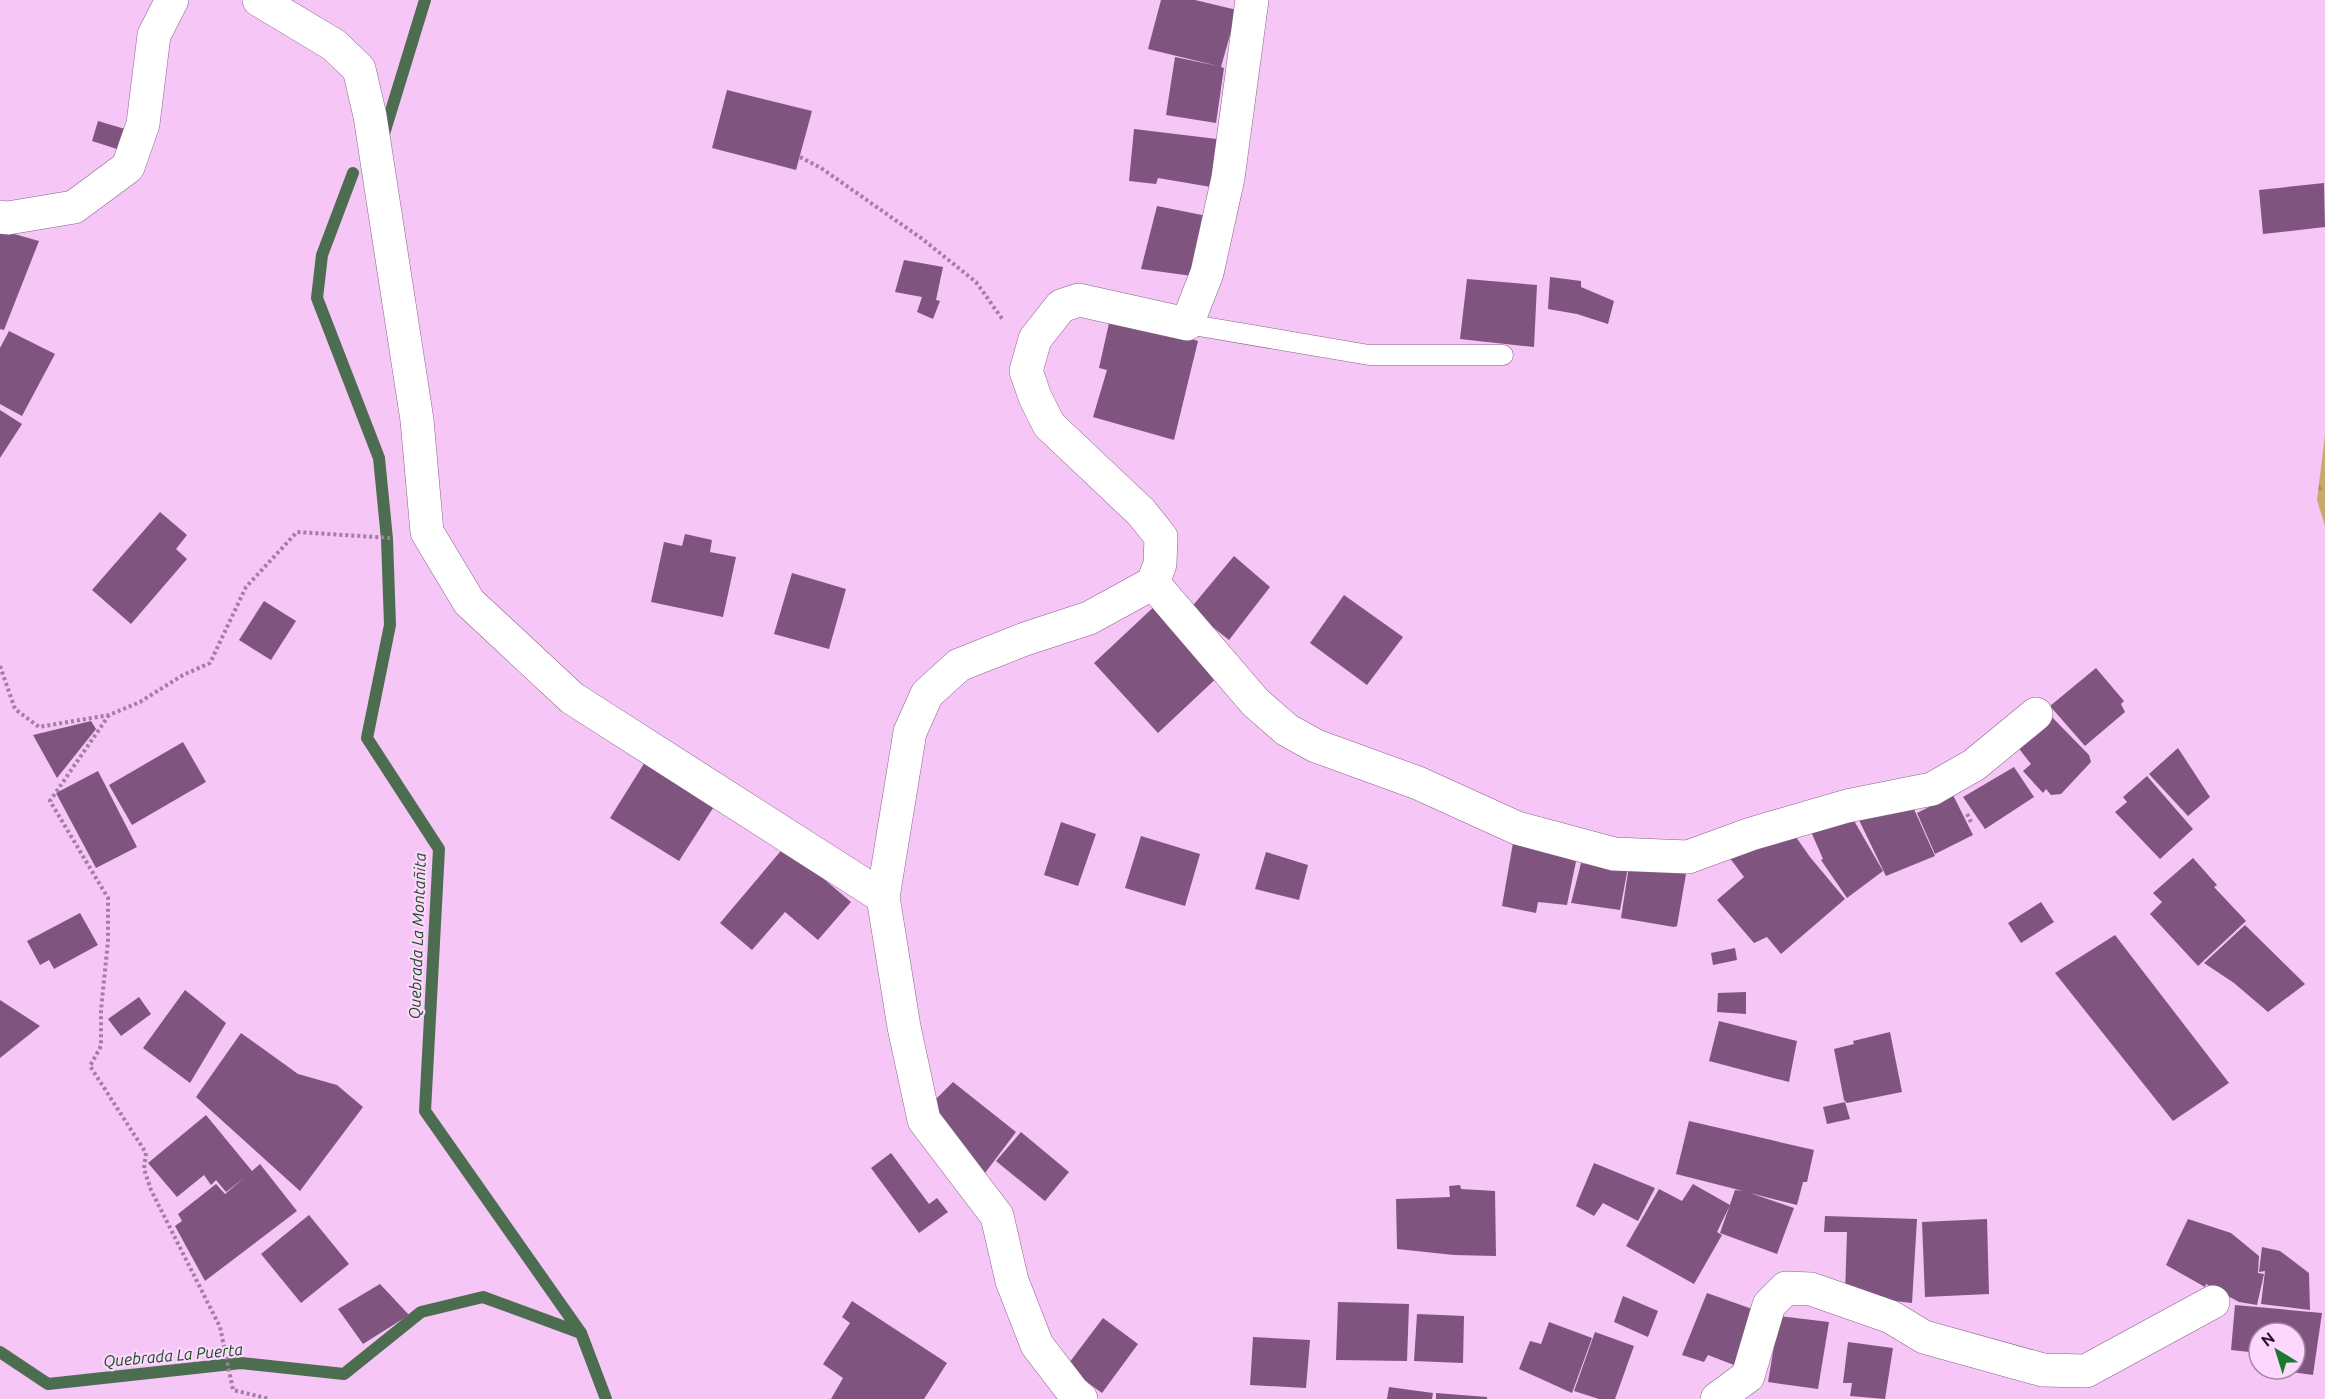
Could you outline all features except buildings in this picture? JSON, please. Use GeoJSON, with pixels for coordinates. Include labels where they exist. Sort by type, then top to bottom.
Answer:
{"type":"FeatureCollection","features":[{"type":"Feature","properties":{"kind":"street"},"geometry":{"type":"LineString","coordinates":[[0,217],[8,218],[74,207],[128,167],[143,124],[154,35],[172,0]]}},
{"type":"Feature","properties":{"kind":"street"},"geometry":{"type":"LineString","coordinates":[[259,0],[334,45],[359,69],[370,116],[417,420],[427,532],[469,602],[572,698],[883,897]]}},
{"type":"Feature","properties":{"kind":"street"},"geometry":{"type":"LineString","coordinates":[[1081,1399],[1037,1345],[1012,1281],[997,1216],[924,1120],[904,1027],[883,897],[909,732],[927,694],[959,665],[1025,639],[1089,618],[1153,583],[1160,564],[1161,537],[1141,512],[1049,424],[1035,397],[1026,370],[1035,339],[1061,306],[1079,300],[1187,324],[1207,273],[1228,178],[1252,0]]}},
{"type":"Feature","properties":{"kind":"street"},"geometry":{"type":"LineString","coordinates":[[1153,583],[1255,702],[1287,729],[1316,746],[1418,783],[1517,828],[1614,854],[1688,857],[1751,834],[1847,806],[1932,789],[1974,765],[2036,714]]}},
{"type":"Feature","properties":{"kind":"street"},"geometry":{"type":"LineString","coordinates":[[1717,1399],[1748,1376],[1769,1305],[1786,1288],[1811,1289],[1891,1317],[1924,1337],[2043,1370],[2086,1371],[2213,1302]]}},
{"type":"Feature","properties":{"kind":"lane"},"geometry":{"type":"LineString","coordinates":[[1187,324],[1369,355],[1503,355]]}},
{"type":"Feature","properties":{"kind":"path"},"geometry":{"type":"LineString","coordinates":[[800,157],[821,168],[921,238],[976,282],[1029,359]]}},
{"type":"Feature","properties":{"kind":"path"},"geometry":{"type":"LineString","coordinates":[[0,666],[15,709],[39,727],[109,715],[140,702],[183,675],[210,663],[246,587],[297,532],[387,539],[427,532]]}},
{"type":"Feature","properties":{"kind":"path"},"geometry":{"type":"LineString","coordinates":[[109,715],[50,801],[108,898],[108,941],[101,1010],[101,1046],[90,1065],[146,1153],[144,1169],[151,1190],[220,1327],[232,1390],[270,1399]]}},
{"type":"Feature","properties":{"kind":"green space"},"geometry":{"type":"Polygon","coordinates":[[[2325,435],[2325,526],[2317,500],[2325,435]]]}},
{"type":"Feature","properties":{"kind":"waterway","name":"Quebrada La Montañita"},"geometry":{"type":"LineString","coordinates":[[383,137],[425,0]]}},
{"type":"Feature","properties":{"kind":"waterway","name":"Quebrada La Montañita"},"geometry":{"type":"LineString","coordinates":[[353,173],[322,255],[317,298],[379,458],[387,539],[390,625],[367,738],[439,849],[425,1111],[581,1333]]}},
{"type":"Feature","properties":{"kind":"waterway","name":"Quebrada La Puerta"},"geometry":{"type":"LineString","coordinates":[[0,1352],[48,1384],[241,1363],[344,1374],[421,1312],[483,1297],[581,1333],[606,1399]]}}]}
